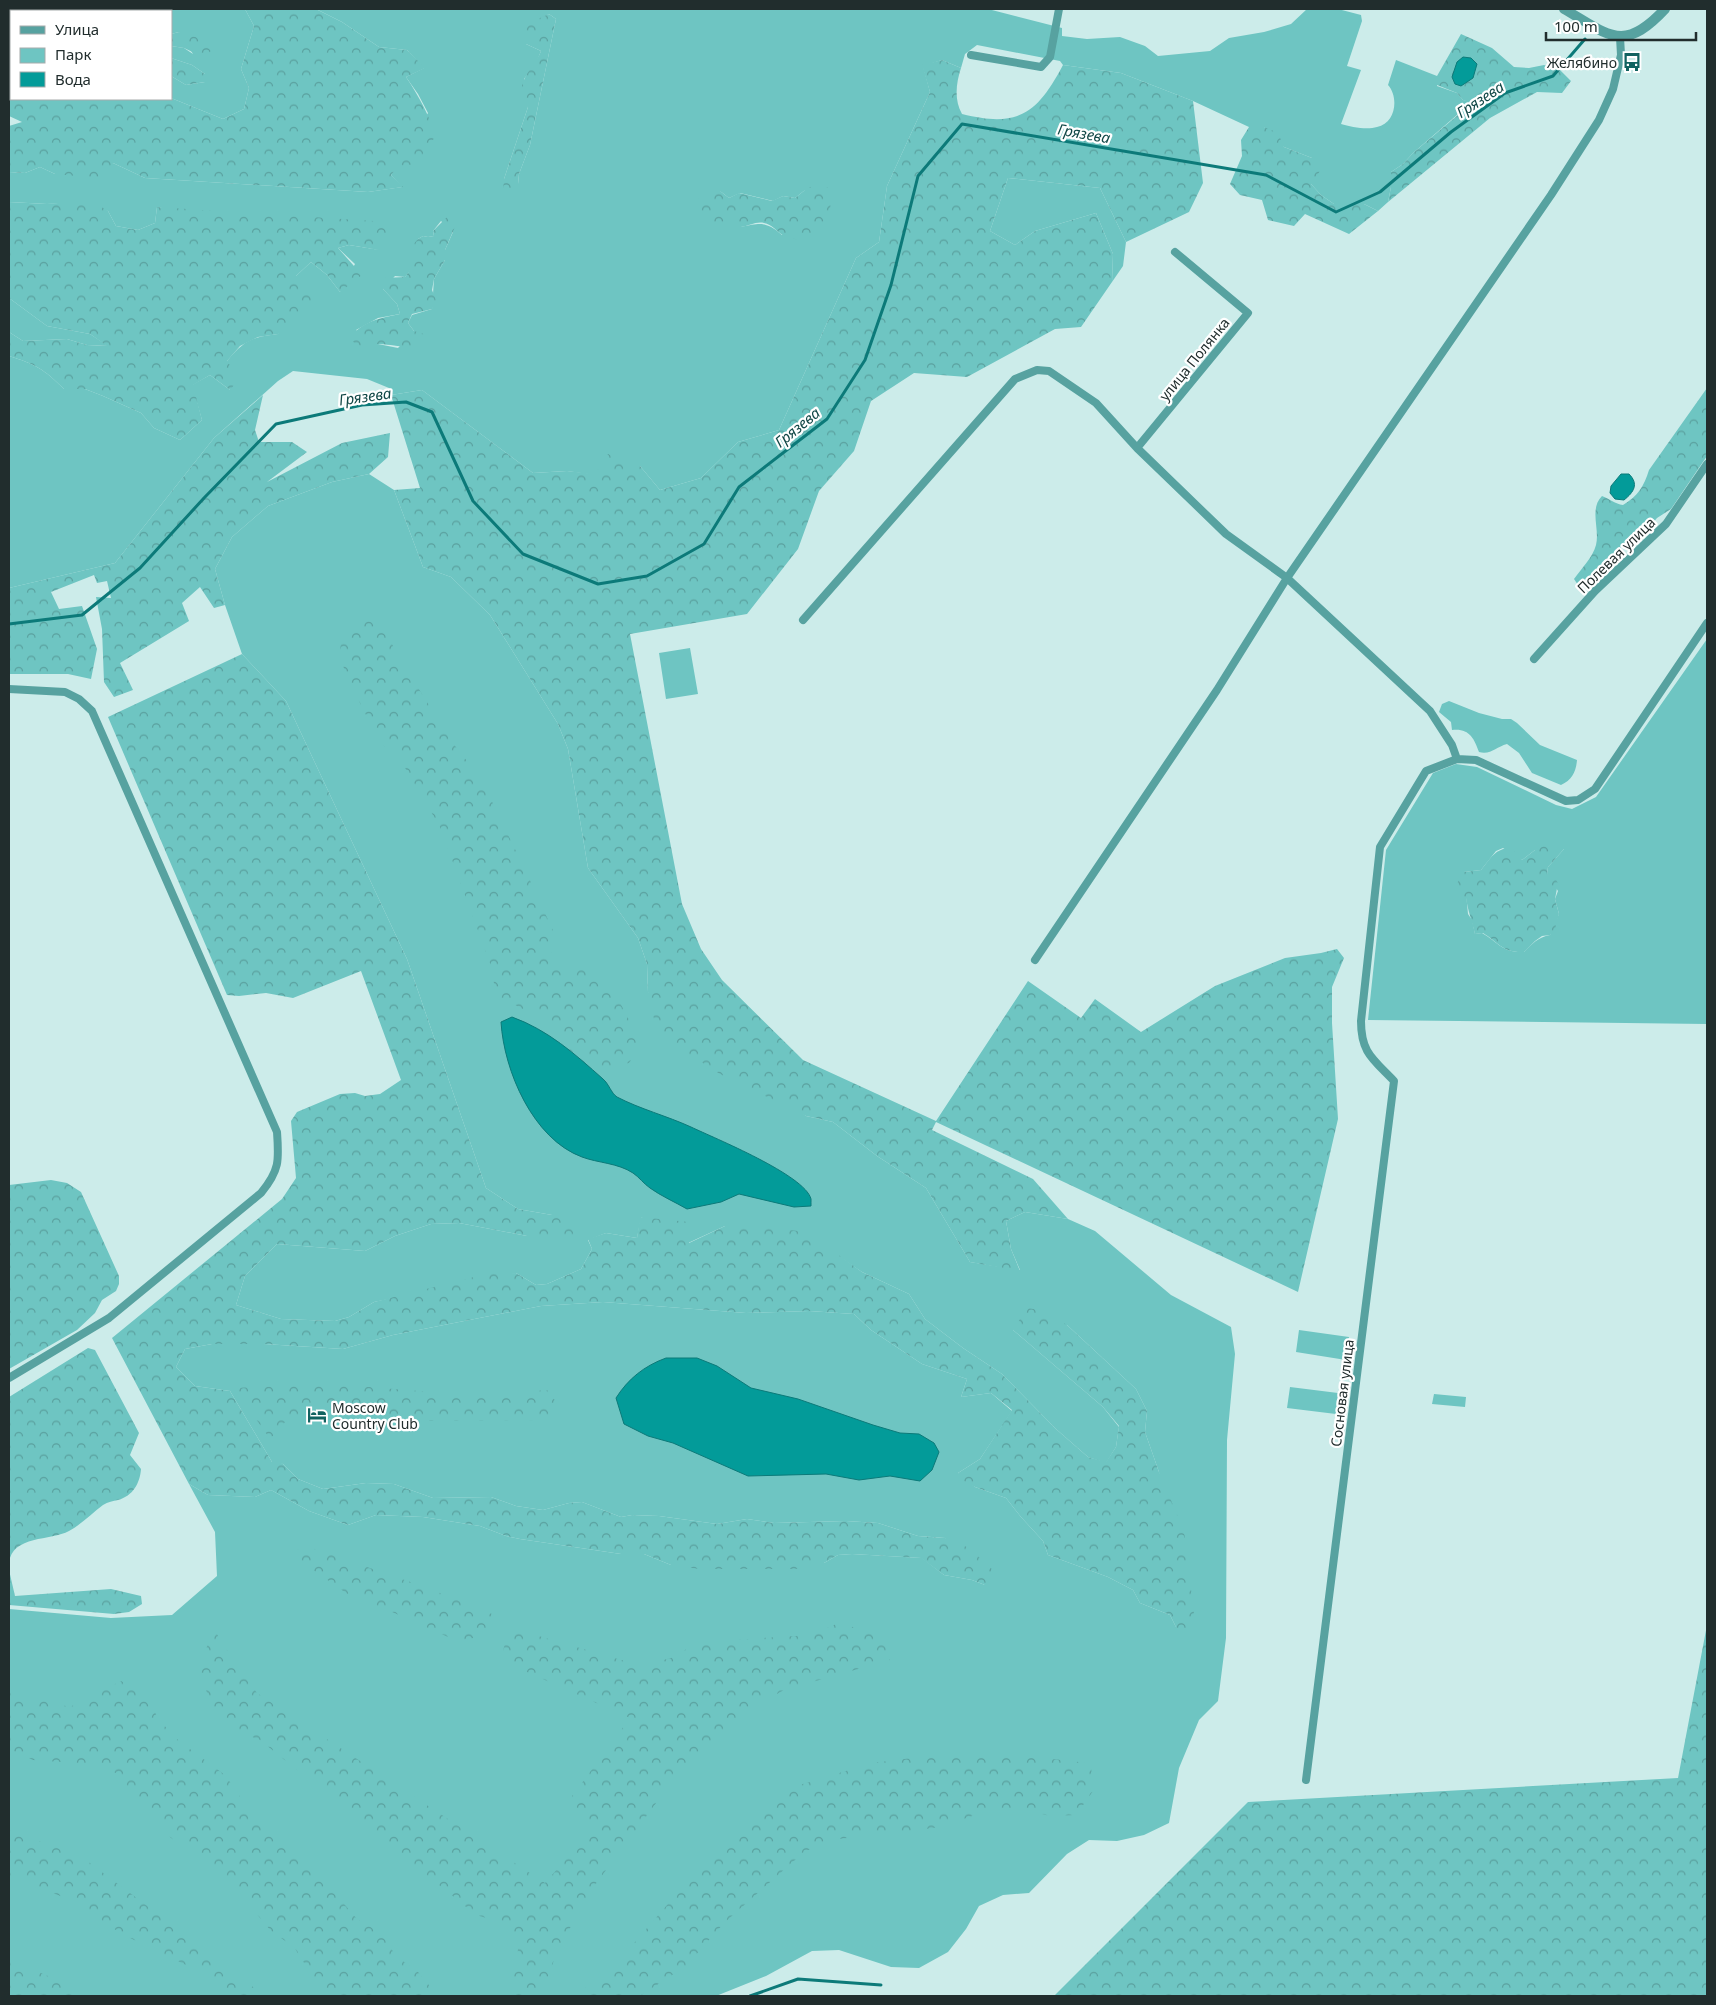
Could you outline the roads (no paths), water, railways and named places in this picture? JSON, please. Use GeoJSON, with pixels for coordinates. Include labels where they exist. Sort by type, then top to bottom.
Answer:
{"type":"FeatureCollection","features":[{"type":"Feature","properties":{"kind":"street"},"geometry":{"type":"LineString","coordinates":[[971,56],[1041,68],[1050,57],[1059,9]]}},
{"type":"Feature","properties":{"kind":"street"},"geometry":{"type":"LineString","coordinates":[[1564,9],[1608,34],[1620,37],[1639,32],[1665,9]]}},
{"type":"Feature","properties":{"kind":"street"},"geometry":{"type":"LineString","coordinates":[[1035,960],[1217,690],[1288,578],[1551,195],[1599,120],[1614,89],[1621,55],[1620,37]]}},
{"type":"Feature","properties":{"kind":"street","name":"улица Полянка"},"geometry":{"type":"LineString","coordinates":[[1137,448],[1248,313],[1175,252]]}},
{"type":"Feature","properties":{"kind":"street"},"geometry":{"type":"LineString","coordinates":[[803,620],[1014,379],[1037,370],[1049,371],[1096,403],[1137,448],[1226,534],[1288,578],[1430,712],[1452,745],[1457,759],[1476,760],[1566,801],[1578,800],[1595,789],[1707,623]]}},
{"type":"Feature","properties":{"kind":"street","name":"Полевая улица"},"geometry":{"type":"LineString","coordinates":[[1534,659],[1595,592],[1666,524],[1707,464]]}},
{"type":"Feature","properties":{"kind":"street"},"geometry":{"type":"LineString","coordinates":[[9,689],[65,692],[79,699],[92,711],[277,1132],[279,1162],[271,1182],[261,1193],[109,1318],[9,1378]]}},
{"type":"Feature","properties":{"kind":"street","name":"Сосновая улица"},"geometry":{"type":"LineString","coordinates":[[1306,1780],[1394,1081],[1369,1056],[1361,1038],[1380,846],[1426,771],[1457,759]]}},
{"type":"Feature","properties":{"kind":"water"},"geometry":{"type":"Polygon","coordinates":[[[1463,57],[1471,58],[1477,64],[1473,78],[1461,86],[1455,84],[1452,77],[1457,62],[1463,57]]]}},
{"type":"Feature","properties":{"kind":"water"},"geometry":{"type":"Polygon","coordinates":[[[1621,474],[1629,474],[1634,481],[1633,491],[1624,500],[1615,499],[1610,493],[1611,486],[1621,474]]]}},
{"type":"Feature","properties":{"kind":"water"},"geometry":{"type":"Polygon","coordinates":[[[512,1017],[525,1022],[560,1044],[603,1079],[617,1097],[673,1119],[737,1148],[793,1179],[805,1189],[811,1199],[811,1206],[794,1207],[739,1194],[721,1202],[687,1209],[654,1191],[627,1170],[582,1157],[565,1148],[549,1135],[536,1119],[524,1101],[515,1082],[503,1041],[501,1022],[512,1017]]]}},
{"type":"Feature","properties":{"kind":"water"},"geometry":{"type":"Polygon","coordinates":[[[666,1358],[697,1358],[717,1366],[751,1388],[798,1399],[900,1433],[919,1434],[934,1443],[939,1452],[932,1470],[920,1481],[890,1476],[859,1480],[826,1474],[748,1476],[673,1443],[648,1436],[624,1424],[616,1398],[637,1374],[666,1358]]]}},
{"type":"Feature","properties":{"kind":"waterway","name":"Грязева"},"geometry":{"type":"LineString","coordinates":[[9,624],[82,615],[140,568],[204,498],[276,424],[362,405],[406,402],[432,412],[473,501],[523,554],[598,584],[647,576],[704,544],[739,487],[827,419],[865,360],[891,285],[918,176],[962,124],[1266,175],[1336,212],[1380,192],[1451,132],[1505,93],[1553,76],[1585,39]]}},
{"type":"Feature","properties":{"kind":"waterway"},"geometry":{"type":"LineString","coordinates":[[750,1996],[798,1979],[881,1985]]}},
{"type":"Feature","properties":{"kind":"place","name":"Желябино"},"geometry":{"type":"Point","coordinates":[1632,62]}},
{"type":"Feature","properties":{"kind":"place","name":"Moscow Country Club"},"geometry":{"type":"Point","coordinates":[317,1415]}}]}
